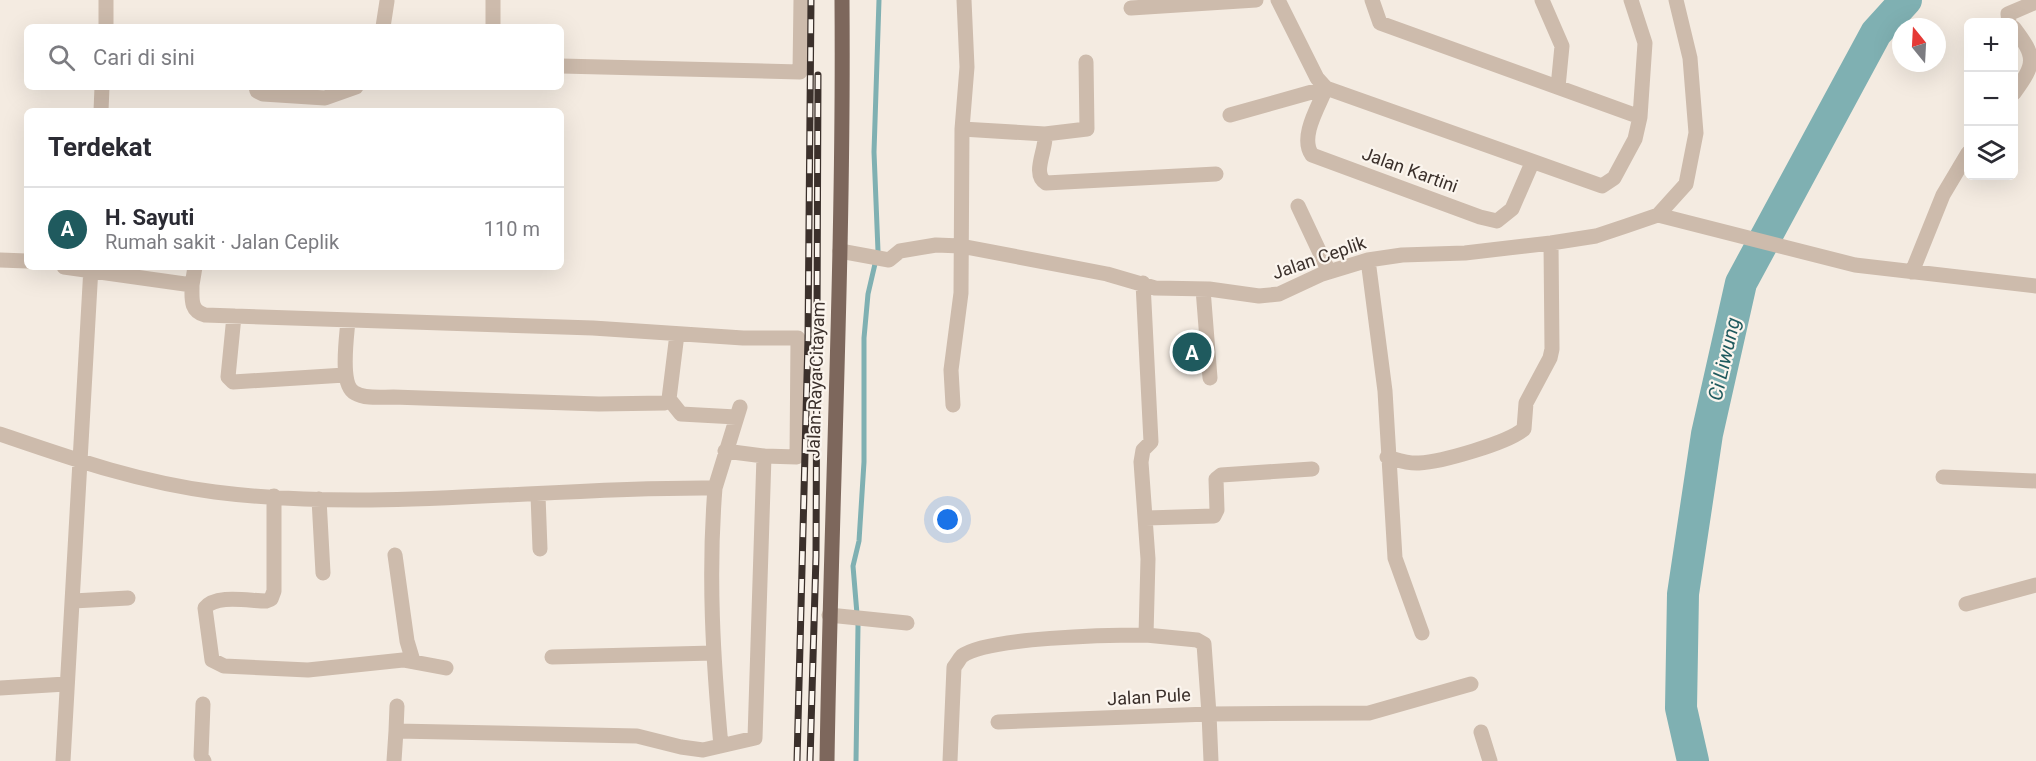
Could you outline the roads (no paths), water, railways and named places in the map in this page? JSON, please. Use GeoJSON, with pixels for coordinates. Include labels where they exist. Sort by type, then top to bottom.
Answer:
{"type":"FeatureCollection","features":[{"type":"Feature","properties":{"kind":"main road","name":"Jalan Raya Citayam"},"geometry":{"type":"LineString","coordinates":[[827,761],[840,251],[842,0]]}},
{"type":"Feature","properties":{"kind":"street"},"geometry":{"type":"LineString","coordinates":[[106,0],[106,24]]}},
{"type":"Feature","properties":{"kind":"street"},"geometry":{"type":"LineString","coordinates":[[493,0],[493,24]]}},
{"type":"Feature","properties":{"kind":"street"},"geometry":{"type":"LineString","coordinates":[[564,66],[800,72],[801,0]]}},
{"type":"Feature","properties":{"kind":"street"},"geometry":{"type":"LineString","coordinates":[[953,405],[951,370],[961,292],[962,129],[967,68],[964,0]]}},
{"type":"Feature","properties":{"kind":"street"},"geometry":{"type":"LineString","coordinates":[[1131,8],[1256,0]]}},
{"type":"Feature","properties":{"kind":"street"},"geometry":{"type":"LineString","coordinates":[[1278,0],[1317,78],[1326,88],[1602,186],[1608,185],[1635,139],[1641,117],[1645,43],[1631,0]]}},
{"type":"Feature","properties":{"kind":"street"},"geometry":{"type":"LineString","coordinates":[[1371,0],[1380,23],[1641,117]]}},
{"type":"Feature","properties":{"kind":"street"},"geometry":{"type":"LineString","coordinates":[[1542,0],[1562,46],[1558,87]]}},
{"type":"Feature","properties":{"kind":"street"},"geometry":{"type":"LineString","coordinates":[[1676,0],[1690,58],[1696,133],[1686,184],[1658,216],[1854,265],[2036,286]]}},
{"type":"Feature","properties":{"kind":"street"},"geometry":{"type":"LineString","coordinates":[[383,24],[387,2]]}},
{"type":"Feature","properties":{"kind":"street"},"geometry":{"type":"LineString","coordinates":[[2008,18],[2008,14],[2036,2]]}},
{"type":"Feature","properties":{"kind":"street"},"geometry":{"type":"LineString","coordinates":[[2018,34],[2031,48],[2032,60],[2027,74],[2018,86]]}},
{"type":"Feature","properties":{"kind":"street"},"geometry":{"type":"LineString","coordinates":[[962,129],[1045,134],[1087,129],[1086,62]]}},
{"type":"Feature","properties":{"kind":"street"},"geometry":{"type":"LineString","coordinates":[[1230,115],[1326,88]]}},
{"type":"Feature","properties":{"kind":"street","name":"Jalan Kartini"},"geometry":{"type":"LineString","coordinates":[[1326,88],[1308,135],[1307,148],[1312,155],[1469,213],[1494,222],[1500,220],[1512,210],[1532,163]]}},
{"type":"Feature","properties":{"kind":"street"},"geometry":{"type":"LineString","coordinates":[[101,108],[102,90]]}},
{"type":"Feature","properties":{"kind":"street"},"geometry":{"type":"LineString","coordinates":[[257,90],[263,94],[325,98],[349,90]]}},
{"type":"Feature","properties":{"kind":"street"},"geometry":{"type":"LineString","coordinates":[[333,108],[339,94]]}},
{"type":"Feature","properties":{"kind":"street"},"geometry":{"type":"LineString","coordinates":[[1045,134],[1039,174],[1046,183],[1216,174]]}},
{"type":"Feature","properties":{"kind":"street"},"geometry":{"type":"LineString","coordinates":[[1912,272],[1943,195],[1964,160]]}},
{"type":"Feature","properties":{"kind":"street"},"geometry":{"type":"LineString","coordinates":[[1298,206],[1329,272]]}},
{"type":"Feature","properties":{"kind":"street","name":"Jalan Ceplik"},"geometry":{"type":"LineString","coordinates":[[840,251],[889,260],[900,250],[936,245],[961,246],[1155,288],[1203,289],[1259,296],[1279,294],[1329,272],[1368,260],[1402,255],[1465,253],[1551,243],[1596,236],[1658,216]]}},
{"type":"Feature","properties":{"kind":"street"},"geometry":{"type":"LineString","coordinates":[[1387,458],[1405,462],[1433,461],[1485,447],[1524,429],[1526,404],[1550,358],[1552,349],[1551,243]]}},
{"type":"Feature","properties":{"kind":"street"},"geometry":{"type":"LineString","coordinates":[[0,260],[24,261]]}},
{"type":"Feature","properties":{"kind":"street"},"geometry":{"type":"LineString","coordinates":[[1368,260],[1385,392],[1387,458],[1395,558],[1422,633]]}},
{"type":"Feature","properties":{"kind":"street"},"geometry":{"type":"LineString","coordinates":[[63,761],[66,684],[73,601],[78,461],[84,415],[90,270]]}},
{"type":"Feature","properties":{"kind":"street"},"geometry":{"type":"LineString","coordinates":[[96,270],[192,285]]}},
{"type":"Feature","properties":{"kind":"street"},"geometry":{"type":"LineString","coordinates":[[194,270],[192,285],[193,308],[196,313],[744,338],[798,338],[797,457],[724,451]]}},
{"type":"Feature","properties":{"kind":"street"},"geometry":{"type":"LineString","coordinates":[[1143,284],[1151,442],[1143,450],[1140,462],[1148,559],[1146,635]]}},
{"type":"Feature","properties":{"kind":"street"},"geometry":{"type":"LineString","coordinates":[[1203,289],[1210,378]]}},
{"type":"Feature","properties":{"kind":"street"},"geometry":{"type":"LineString","coordinates":[[234,316],[228,377],[233,382],[345,375]]}},
{"type":"Feature","properties":{"kind":"street"},"geometry":{"type":"LineString","coordinates":[[348,320],[345,375],[351,390],[362,396],[599,404],[660,404],[669,399]]}},
{"type":"Feature","properties":{"kind":"street"},"geometry":{"type":"LineString","coordinates":[[677,334],[669,399],[681,414],[738,412],[724,451],[715,488],[710,586],[722,746]]}},
{"type":"Feature","properties":{"kind":"street"},"geometry":{"type":"LineString","coordinates":[[0,434],[78,461],[146,480],[216,492],[320,499],[538,495],[607,488],[715,488]]}},
{"type":"Feature","properties":{"kind":"street"},"geometry":{"type":"LineString","coordinates":[[396,731],[637,736],[703,750],[755,738],[764,456]]}},
{"type":"Feature","properties":{"kind":"street"},"geometry":{"type":"LineString","coordinates":[[1146,518],[1214,516],[1217,510],[1216,479],[1221,475],[1312,469]]}},
{"type":"Feature","properties":{"kind":"street"},"geometry":{"type":"LineString","coordinates":[[1943,477],[2036,481]]}},
{"type":"Feature","properties":{"kind":"street"},"geometry":{"type":"LineString","coordinates":[[538,495],[540,549]]}},
{"type":"Feature","properties":{"kind":"street"},"geometry":{"type":"LineString","coordinates":[[274,496],[274,591],[271,599],[266,601],[217,601],[208,604],[205,608],[212,660],[224,666],[308,670],[413,661],[446,668]]}},
{"type":"Feature","properties":{"kind":"street"},"geometry":{"type":"LineString","coordinates":[[320,499],[323,573]]}},
{"type":"Feature","properties":{"kind":"street"},"geometry":{"type":"LineString","coordinates":[[395,555],[407,641],[413,661]]}},
{"type":"Feature","properties":{"kind":"street"},"geometry":{"type":"LineString","coordinates":[[1966,604],[2036,585]]}},
{"type":"Feature","properties":{"kind":"street"},"geometry":{"type":"LineString","coordinates":[[73,601],[128,598]]}},
{"type":"Feature","properties":{"kind":"street"},"geometry":{"type":"LineString","coordinates":[[829,615],[907,623]]}},
{"type":"Feature","properties":{"kind":"street"},"geometry":{"type":"LineString","coordinates":[[950,761],[954,668],[962,657],[976,649],[1072,636],[1146,635],[1197,640],[1204,644],[1209,714],[1370,713],[1471,684]]}},
{"type":"Feature","properties":{"kind":"street"},"geometry":{"type":"LineString","coordinates":[[552,657],[714,653]]}},
{"type":"Feature","properties":{"kind":"street"},"geometry":{"type":"LineString","coordinates":[[0,688],[66,684]]}},
{"type":"Feature","properties":{"kind":"street"},"geometry":{"type":"LineString","coordinates":[[203,704],[201,756],[204,761]]}},
{"type":"Feature","properties":{"kind":"street"},"geometry":{"type":"LineString","coordinates":[[394,761],[397,706]]}},
{"type":"Feature","properties":{"kind":"street","name":"Jalan Pule"},"geometry":{"type":"LineString","coordinates":[[998,722],[1209,714],[1211,761]]}},
{"type":"Feature","properties":{"kind":"street"},"geometry":{"type":"LineString","coordinates":[[1481,732],[1490,761]]}},
{"type":"Feature","properties":{"kind":"waterway"},"geometry":{"type":"LineString","coordinates":[[856,761],[858,626],[853,566],[859,541],[864,462],[864,338],[868,294],[878,251],[874,152],[879,0]]}},
{"type":"Feature","properties":{"kind":"waterway","name":"Ci Liwung"},"geometry":{"type":"LineString","coordinates":[[1693,761],[1681,708],[1683,594],[1707,434],[1741,283],[1876,33],[1906,0]]}},
{"type":"Feature","properties":{"kind":"railway"},"geometry":{"type":"LineString","coordinates":[[797,761],[808,338],[811,0]]}},
{"type":"Feature","properties":{"kind":"railway"},"geometry":{"type":"LineString","coordinates":[[810,761],[816,556],[818,75]]}},
{"type":"Feature","properties":{"kind":"place","name":"H. Sayuti"},"geometry":{"type":"Point","coordinates":[1192,352]}}]}
